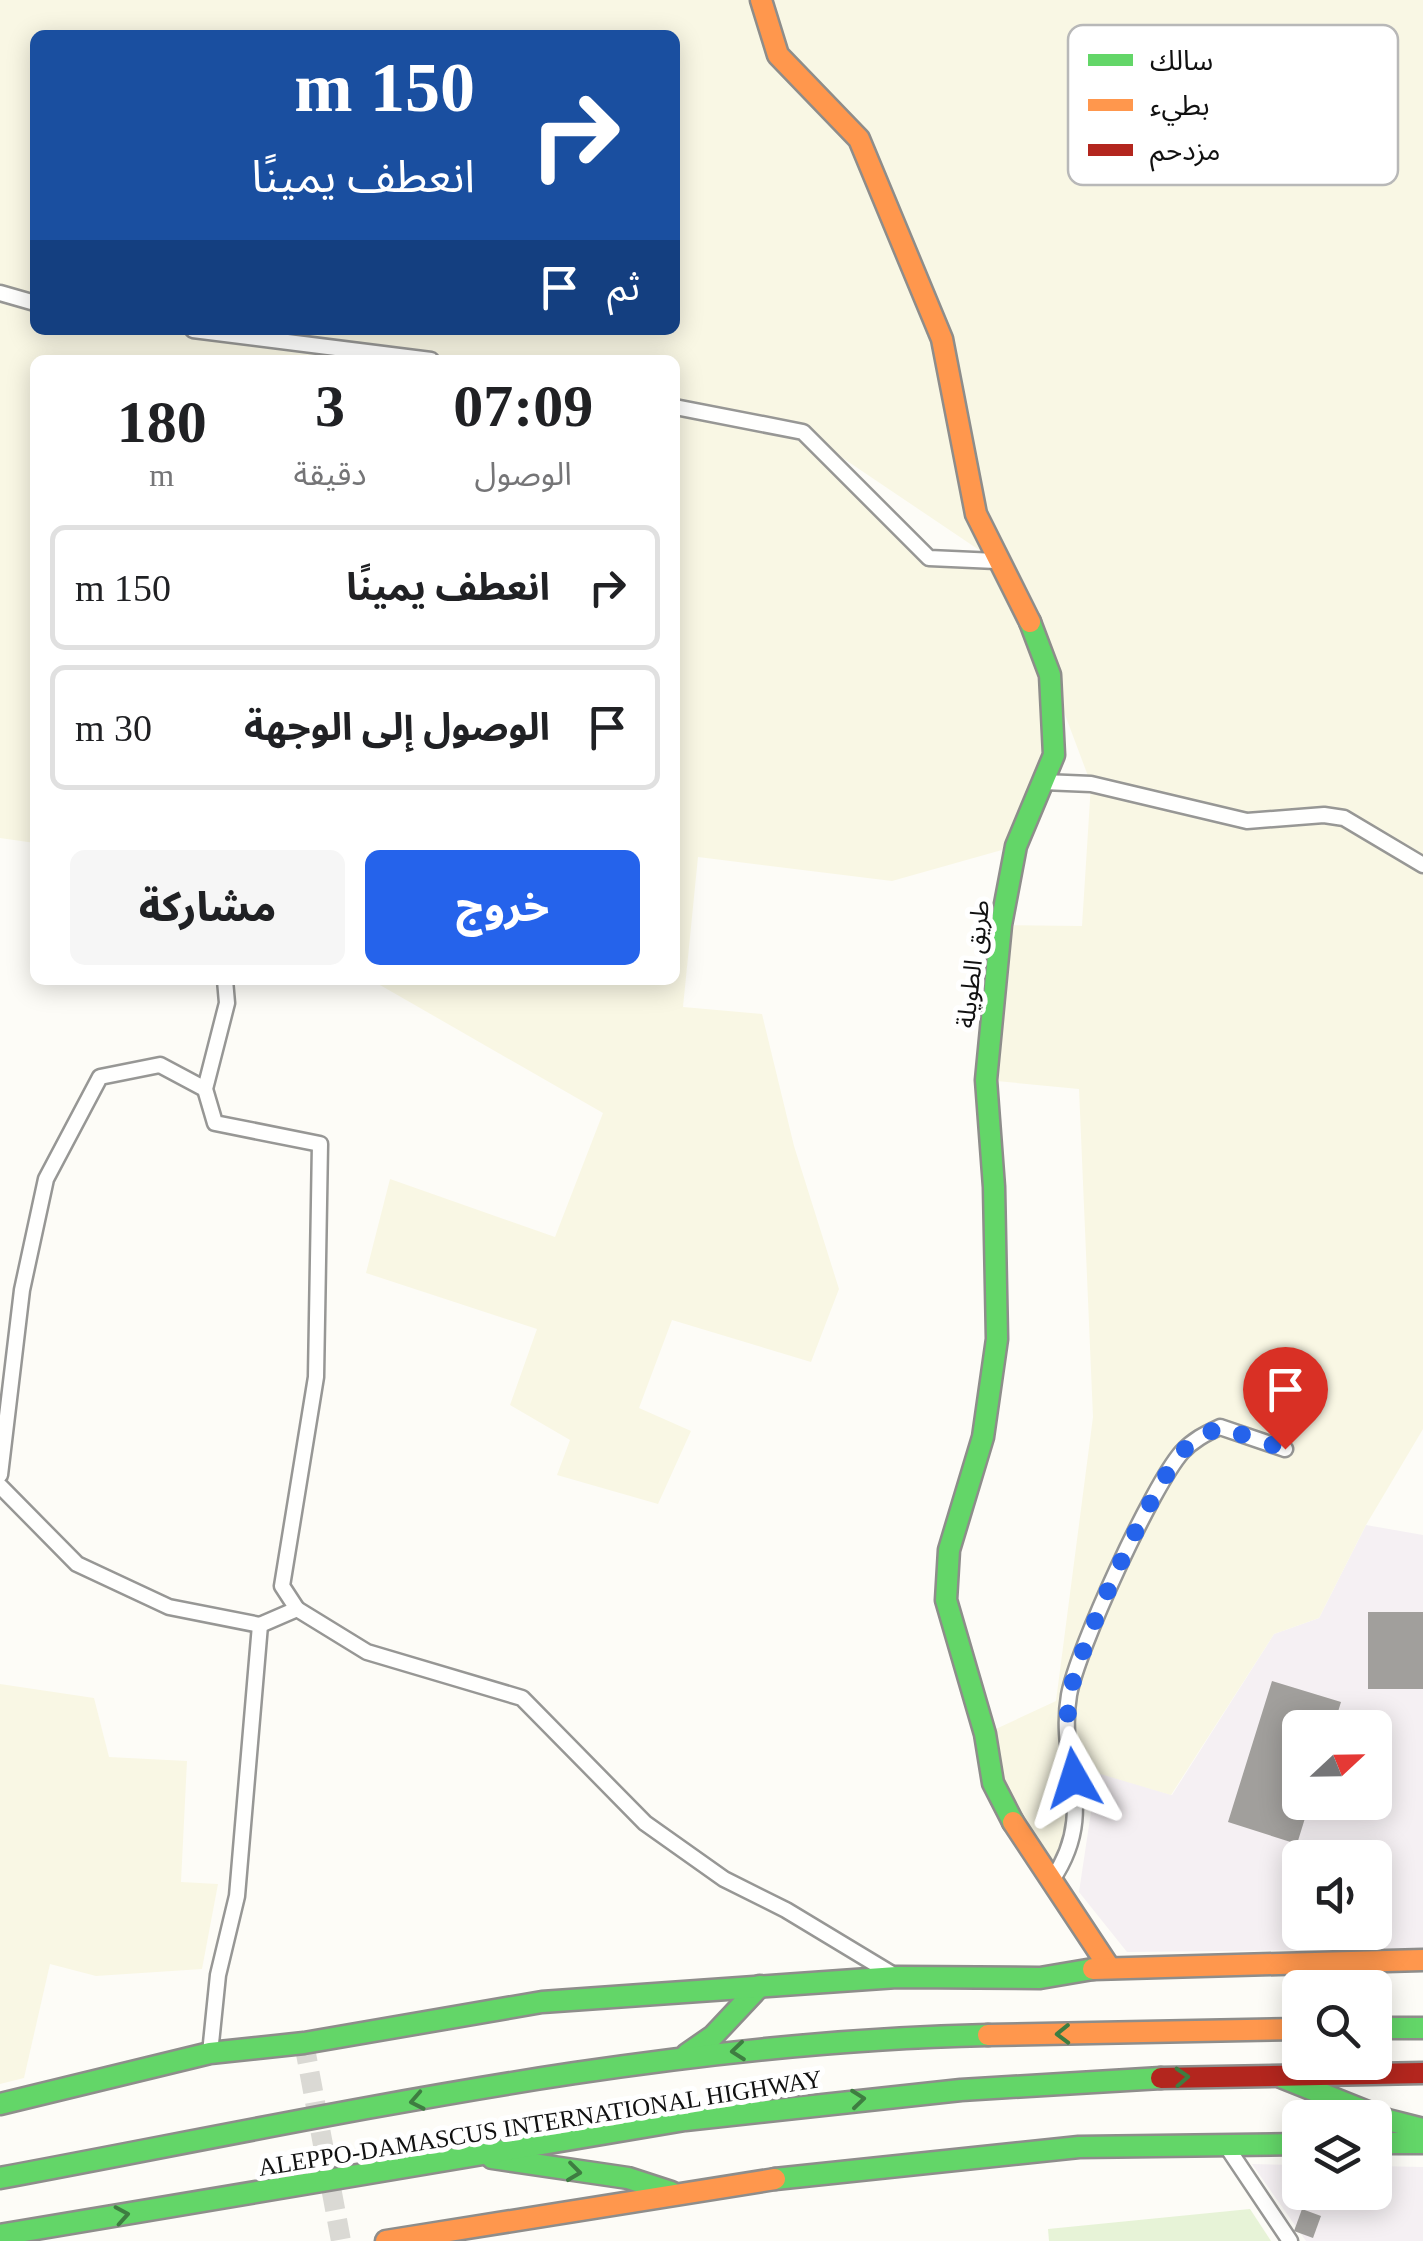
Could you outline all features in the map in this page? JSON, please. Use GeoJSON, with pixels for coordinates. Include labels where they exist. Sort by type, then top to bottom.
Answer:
{"type":"FeatureCollection","features":[{"type":"Feature","properties":{"kind":"main road","name":"طريق الطويلة"},"geometry":{"type":"LineString","coordinates":[[761,0],[778,55],[859,139],[942,340],[976,514],[996,561],[1030,622],[1050,675],[1054,755],[1016,846],[1001,925],[986,1080],[994,1186],[997,1339],[983,1437],[949,1550],[946,1600],[985,1734],[994,1783],[1024,1844],[1110,1967]]}},
{"type":"Feature","properties":{"kind":"main road"},"geometry":{"type":"LineString","coordinates":[[0,2104],[210,2053],[304,2043],[542,2002],[898,1977],[1040,1978],[1110,1967],[1423,1960]]}},
{"type":"Feature","properties":{"kind":"main road"},"geometry":{"type":"LineString","coordinates":[[680,2058],[712,2036],[760,1986]]}},
{"type":"Feature","properties":{"kind":"main road"},"geometry":{"type":"LineString","coordinates":[[1392,2028],[1423,2028]]}},
{"type":"Feature","properties":{"kind":"main road","name":"ALEPPO-DAMASCUS INTERNATIONAL HIGHWAY"},"geometry":{"type":"LineString","coordinates":[[0,2178],[526,2080],[800,2044],[924,2037],[1282,2029]]}},
{"type":"Feature","properties":{"kind":"main road"},"geometry":{"type":"LineString","coordinates":[[1269,2073],[1388,2120],[1423,2129]]}},
{"type":"Feature","properties":{"kind":"main road","name":"ALEPPO-DAMASCUS INTERNATIONAL HIGHWAY"},"geometry":{"type":"LineString","coordinates":[[0,2238],[682,2120],[950,2089],[1269,2073],[1423,2073]]}},
{"type":"Feature","properties":{"kind":"main road"},"geometry":{"type":"LineString","coordinates":[[1392,2143],[1423,2143]]}},
{"type":"Feature","properties":{"kind":"main road"},"geometry":{"type":"LineString","coordinates":[[386,2241],[671,2192],[1080,2147],[1282,2144]]}},
{"type":"Feature","properties":{"kind":"main road"},"geometry":{"type":"LineString","coordinates":[[478,2154],[545,2169],[641,2180],[671,2192]]}},
{"type":"Feature","properties":{"kind":"street"},"geometry":{"type":"LineString","coordinates":[[0,293],[30,302]]}},
{"type":"Feature","properties":{"kind":"street"},"geometry":{"type":"LineString","coordinates":[[234,335],[392,355]]}},
{"type":"Feature","properties":{"kind":"street"},"geometry":{"type":"LineString","coordinates":[[680,408],[803,432],[929,558],[996,561]]}},
{"type":"Feature","properties":{"kind":"street"},"geometry":{"type":"LineString","coordinates":[[1043,782],[1091,784],[1246,821],[1324,815],[1344,818],[1423,865]]}},
{"type":"Feature","properties":{"kind":"street"},"geometry":{"type":"LineString","coordinates":[[226,985],[227,1002],[205,1090],[215,1123],[320,1144],[316,1376],[282,1586],[297,1609],[366,1652],[522,1698],[645,1823],[724,1879],[786,1910],[898,1977]]}},
{"type":"Feature","properties":{"kind":"street"},"geometry":{"type":"LineString","coordinates":[[0,1476],[22,1290],[46,1179],[100,1077],[160,1065],[205,1090]]}},
{"type":"Feature","properties":{"kind":"street"},"geometry":{"type":"LineString","coordinates":[[1052,1880],[1067,1858],[1077,1816],[1069,1752],[1069,1696],[1082,1656],[1152,1500],[1181,1454],[1200,1436],[1220,1427],[1285,1449]]}},
{"type":"Feature","properties":{"kind":"street"},"geometry":{"type":"LineString","coordinates":[[0,1486],[78,1564],[169,1606],[260,1625],[297,1609]]}},
{"type":"Feature","properties":{"kind":"street"},"geometry":{"type":"LineString","coordinates":[[210,2053],[218,1975],[237,1896],[260,1625]]}},
{"type":"Feature","properties":{"kind":"street"},"geometry":{"type":"LineString","coordinates":[[1224,2144],[1290,2241]]}},
{"type":"Feature","properties":{"kind":"shaded area"},"geometry":{"type":"Polygon","coordinates":[[[0,0],[1423,0],[1423,1429],[1366,1525],[1319,1618],[1274,1634],[1171,1795],[1097,1773],[1052,1880],[993,1783],[985,1734],[1056,1701],[1093,1417],[1079,1089],[986,1080],[1001,925],[1082,926],[1091,784],[1052,680],[1054,755],[1016,846],[892,881],[698,857],[683,1007],[762,1014],[794,1146],[839,1289],[811,1362],[672,1320],[639,1408],[691,1431],[658,1504],[557,1475],[570,1440],[510,1405],[537,1329],[366,1273],[390,1179],[555,1237],[603,1113],[380,985],[680,985],[680,355],[30,355],[30,842],[0,838],[0,0]],[[810,436],[929,558],[994,560],[810,436]]]}},
{"type":"Feature","properties":{"kind":"shaded area"},"geometry":{"type":"Polygon","coordinates":[[[1366,1525],[1423,1535],[1423,1949],[1392,1949],[1392,1840],[1282,1840],[1282,1950],[1324,1950],[1127,1952],[1079,1892],[1097,1772],[1172,1795],[1274,1634],[1319,1618],[1366,1525]]]}},
{"type":"Feature","properties":{"kind":"shaded area"},"geometry":{"type":"Polygon","coordinates":[[[0,1684],[94,1698],[109,1757],[187,1761],[181,1882],[218,1884],[202,1969],[96,1976],[50,1964],[24,2078],[0,2084],[0,1684]]]}},
{"type":"Feature","properties":{"kind":"shaded area"},"geometry":{"type":"Polygon","coordinates":[[[1252,2164],[1282,2165],[1282,2207],[1252,2164]]]}},
{"type":"Feature","properties":{"kind":"shaded area"},"geometry":{"type":"Polygon","coordinates":[[[1392,2166],[1423,2167],[1423,2241],[1306,2241],[1284,2210],[1392,2210],[1392,2166]]]}},
{"type":"Feature","properties":{"kind":"green space"},"geometry":{"type":"Polygon","coordinates":[[[1250,2209],[1271,2241],[1049,2241],[1048,2229],[1250,2209]]]}},
{"type":"Feature","properties":{"kind":"building"},"geometry":{"type":"Polygon","coordinates":[[[1368,1612],[1423,1612],[1423,1689],[1368,1689],[1368,1612]]]}},
{"type":"Feature","properties":{"kind":"building"},"geometry":{"type":"Polygon","coordinates":[[[1272,1681],[1341,1702],[1339,1710],[1282,1710],[1282,1820],[1304,1820],[1298,1840],[1284,1840],[1228,1822],[1272,1681]]]}},
{"type":"Feature","properties":{"kind":"building"},"geometry":{"type":"Polygon","coordinates":[[[1302,2210],[1321,2216],[1313,2238],[1294,2231],[1302,2210]]]}},
{"type":"Feature","properties":{"kind":"tunnel"},"geometry":{"type":"LineString","coordinates":[[304,2043],[341,2241]]}},
{"type":"Feature","properties":{"kind":"traffic: fast"},"geometry":{"type":"LineString","coordinates":[[1013,1822],[993,1783],[985,1734],[946,1600],[949,1550],[983,1437],[997,1339],[994,1187],[986,1080],[1001,925],[1016,846],[1054,755],[1050,675],[1030,622]]}},
{"type":"Feature","properties":{"kind":"traffic: fast"},"geometry":{"type":"LineString","coordinates":[[0,2104],[210,2053],[304,2043],[542,2002],[897,1977],[1040,1978],[1093,1969]]}},
{"type":"Feature","properties":{"kind":"traffic: fast"},"geometry":{"type":"LineString","coordinates":[[687,2054],[713,2036],[760,1986]]}},
{"type":"Feature","properties":{"kind":"traffic: fast"},"geometry":{"type":"LineString","coordinates":[[1392,2028],[1423,2028]]}},
{"type":"Feature","properties":{"kind":"traffic: fast"},"geometry":{"type":"LineString","coordinates":[[0,2178],[369,2108],[615,2067],[863,2041],[988,2035]]}},
{"type":"Feature","properties":{"kind":"traffic: fast"},"geometry":{"type":"LineString","coordinates":[[0,2235],[685,2120],[961,2090],[1161,2078]]}},
{"type":"Feature","properties":{"kind":"traffic: fast"},"geometry":{"type":"LineString","coordinates":[[1288,2080],[1388,2120],[1423,2129]]}},
{"type":"Feature","properties":{"kind":"traffic: fast"},"geometry":{"type":"LineString","coordinates":[[1392,2143],[1423,2143]]}},
{"type":"Feature","properties":{"kind":"traffic: fast"},"geometry":{"type":"LineString","coordinates":[[775,2179],[1079,2147],[1282,2144]]}},
{"type":"Feature","properties":{"kind":"traffic: fast"},"geometry":{"type":"LineString","coordinates":[[492,2158],[628,2178],[671,2192]]}},
{"type":"Feature","properties":{"kind":"traffic: slow"},"geometry":{"type":"LineString","coordinates":[[761,0],[778,55],[859,139],[942,339],[976,514],[1030,622]]}},
{"type":"Feature","properties":{"kind":"traffic: slow"},"geometry":{"type":"LineString","coordinates":[[1013,1822],[1109,1967]]}},
{"type":"Feature","properties":{"kind":"traffic: slow"},"geometry":{"type":"LineString","coordinates":[[1093,1969],[1423,1960]]}},
{"type":"Feature","properties":{"kind":"traffic: slow"},"geometry":{"type":"LineString","coordinates":[[988,2035],[1282,2029]]}},
{"type":"Feature","properties":{"kind":"traffic: slow"},"geometry":{"type":"LineString","coordinates":[[386,2241],[775,2179]]}},
{"type":"Feature","properties":{"kind":"traffic: jam"},"geometry":{"type":"LineString","coordinates":[[1161,2078],[1423,2073]]}},
{"type":"Feature","properties":{"kind":"route"},"geometry":{"type":"LineString","coordinates":[[1074,1778],[1069,1752],[1069,1696],[1082,1656],[1152,1500],[1181,1454],[1200,1436],[1220,1427],[1285,1449]]}}]}
